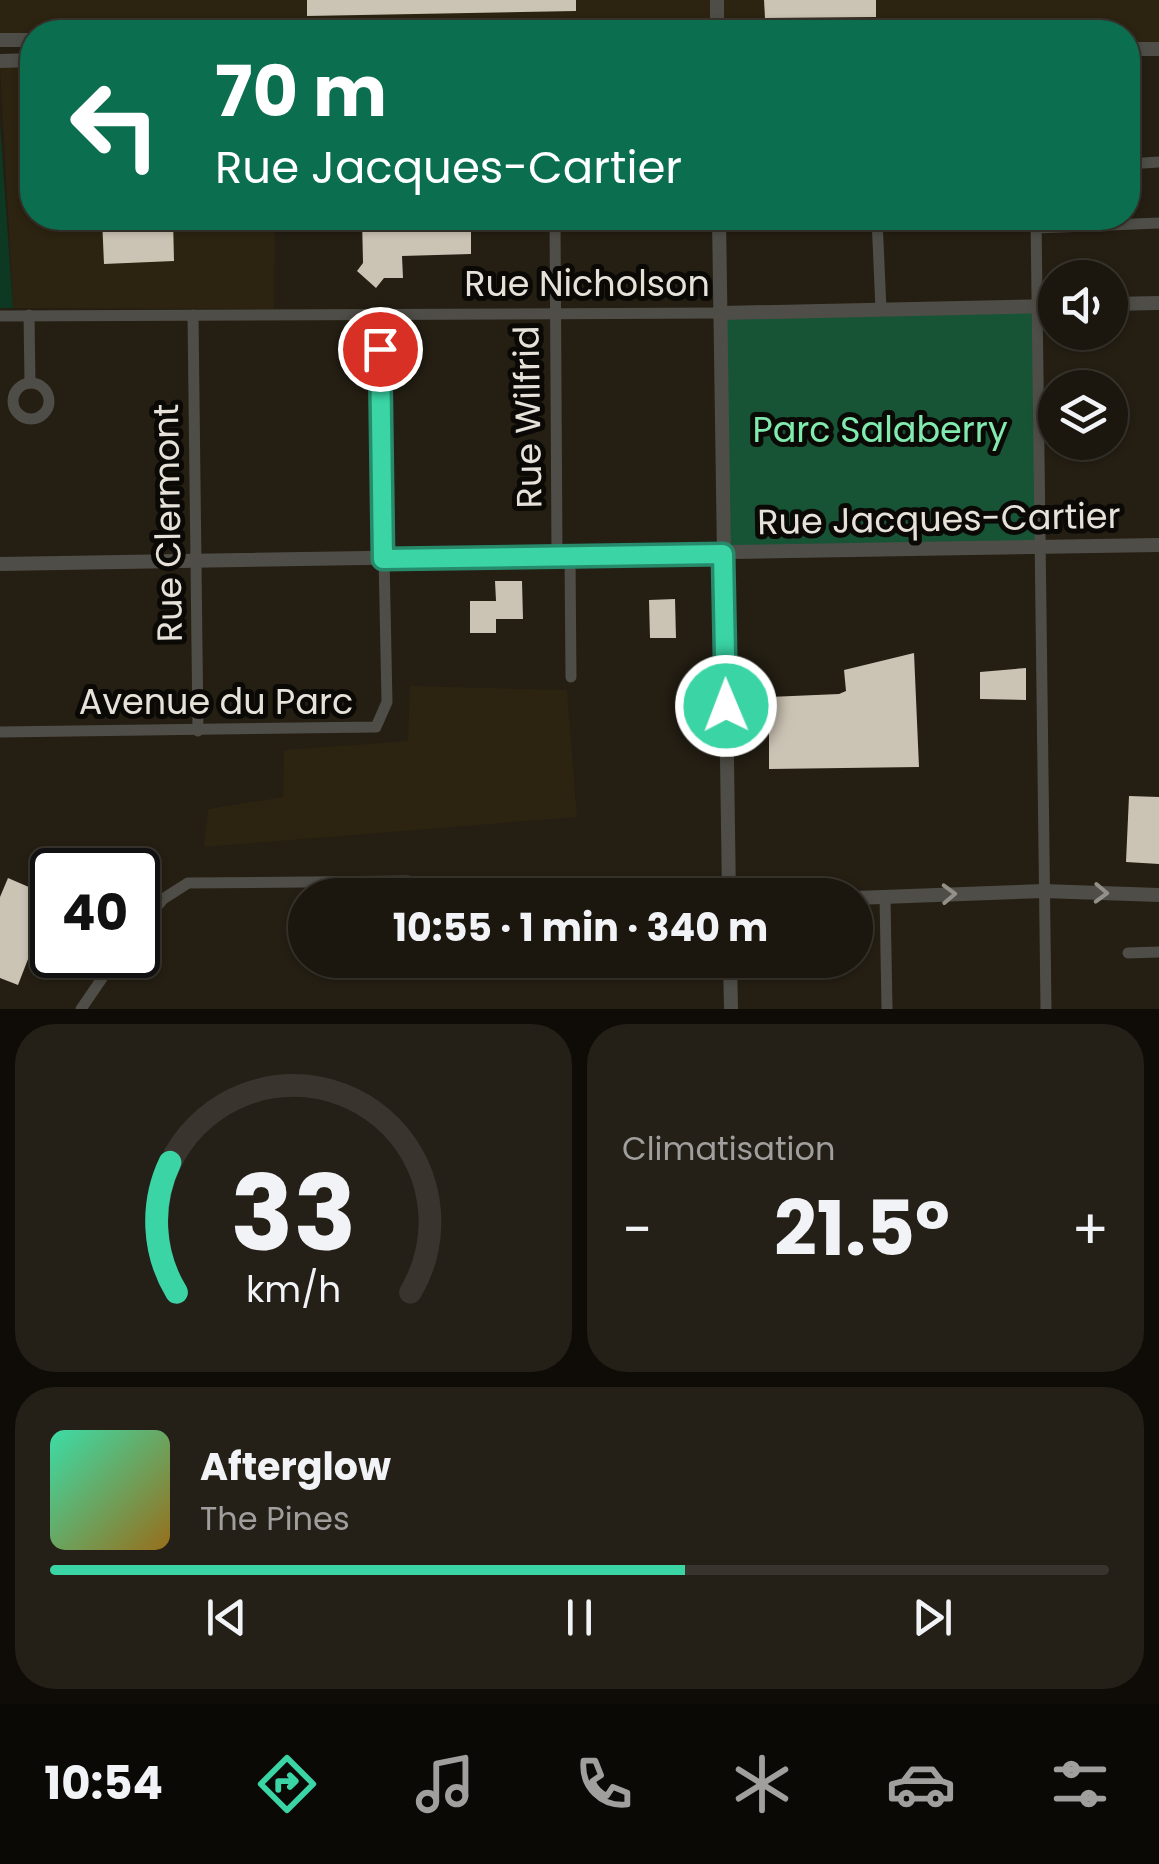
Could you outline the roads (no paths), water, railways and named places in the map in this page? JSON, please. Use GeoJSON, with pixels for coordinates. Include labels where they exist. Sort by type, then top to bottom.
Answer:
{"type":"FeatureCollection","features":[{"type":"Feature","properties":{"kind":"street","name":"Rue Wilfrid"},"geometry":{"type":"LineString","coordinates":[[556,230],[554,313],[571,677]]}},
{"type":"Feature","properties":{"kind":"street"},"geometry":{"type":"LineString","coordinates":[[720,230],[729,878]]}},
{"type":"Feature","properties":{"kind":"street"},"geometry":{"type":"LineString","coordinates":[[878,230],[881,310]]}},
{"type":"Feature","properties":{"kind":"street"},"geometry":{"type":"LineString","coordinates":[[1036,230],[1046,1009]]}},
{"type":"Feature","properties":{"kind":"street"},"geometry":{"type":"LineString","coordinates":[[1128,304],[1159,303]]}},
{"type":"Feature","properties":{"kind":"street","name":"Rue Nicholson"},"geometry":{"type":"LineString","coordinates":[[0,316],[721,314],[1037,306]]}},
{"type":"Feature","properties":{"kind":"street","name":"Avenue du Parc"},"geometry":{"type":"LineString","coordinates":[[0,732],[376,727],[388,702],[379,314]]}},
{"type":"Feature","properties":{"kind":"street"},"geometry":{"type":"LineString","coordinates":[[29,315],[30,383]]}},
{"type":"Feature","properties":{"kind":"street","name":"Rue Clermont"},"geometry":{"type":"LineString","coordinates":[[192,315],[198,731]]}},
{"type":"Feature","properties":{"kind":"street","name":"Rue Jacques-Cartier"},"geometry":{"type":"LineString","coordinates":[[0,564],[1159,545]]}},
{"type":"Feature","properties":{"kind":"street"},"geometry":{"type":"LineString","coordinates":[[160,904],[188,883],[288,882]]}},
{"type":"Feature","properties":{"kind":"street"},"geometry":{"type":"LineString","coordinates":[[873,897],[1043,891],[1159,895]]}},
{"type":"Feature","properties":{"kind":"street"},"geometry":{"type":"LineString","coordinates":[[885,896],[887,1009]]}},
{"type":"Feature","properties":{"kind":"street"},"geometry":{"type":"LineString","coordinates":[[1128,952],[1159,952]]}},
{"type":"Feature","properties":{"kind":"street"},"geometry":{"type":"LineString","coordinates":[[81,1009],[102,978]]}},
{"type":"Feature","properties":{"kind":"street"},"geometry":{"type":"LineString","coordinates":[[731,978],[732,1009]]}},
{"type":"Feature","properties":{"kind":"park label","name":"Parc Salaberry"},"geometry":{"type":"Point","coordinates":[880,430]}}]}
